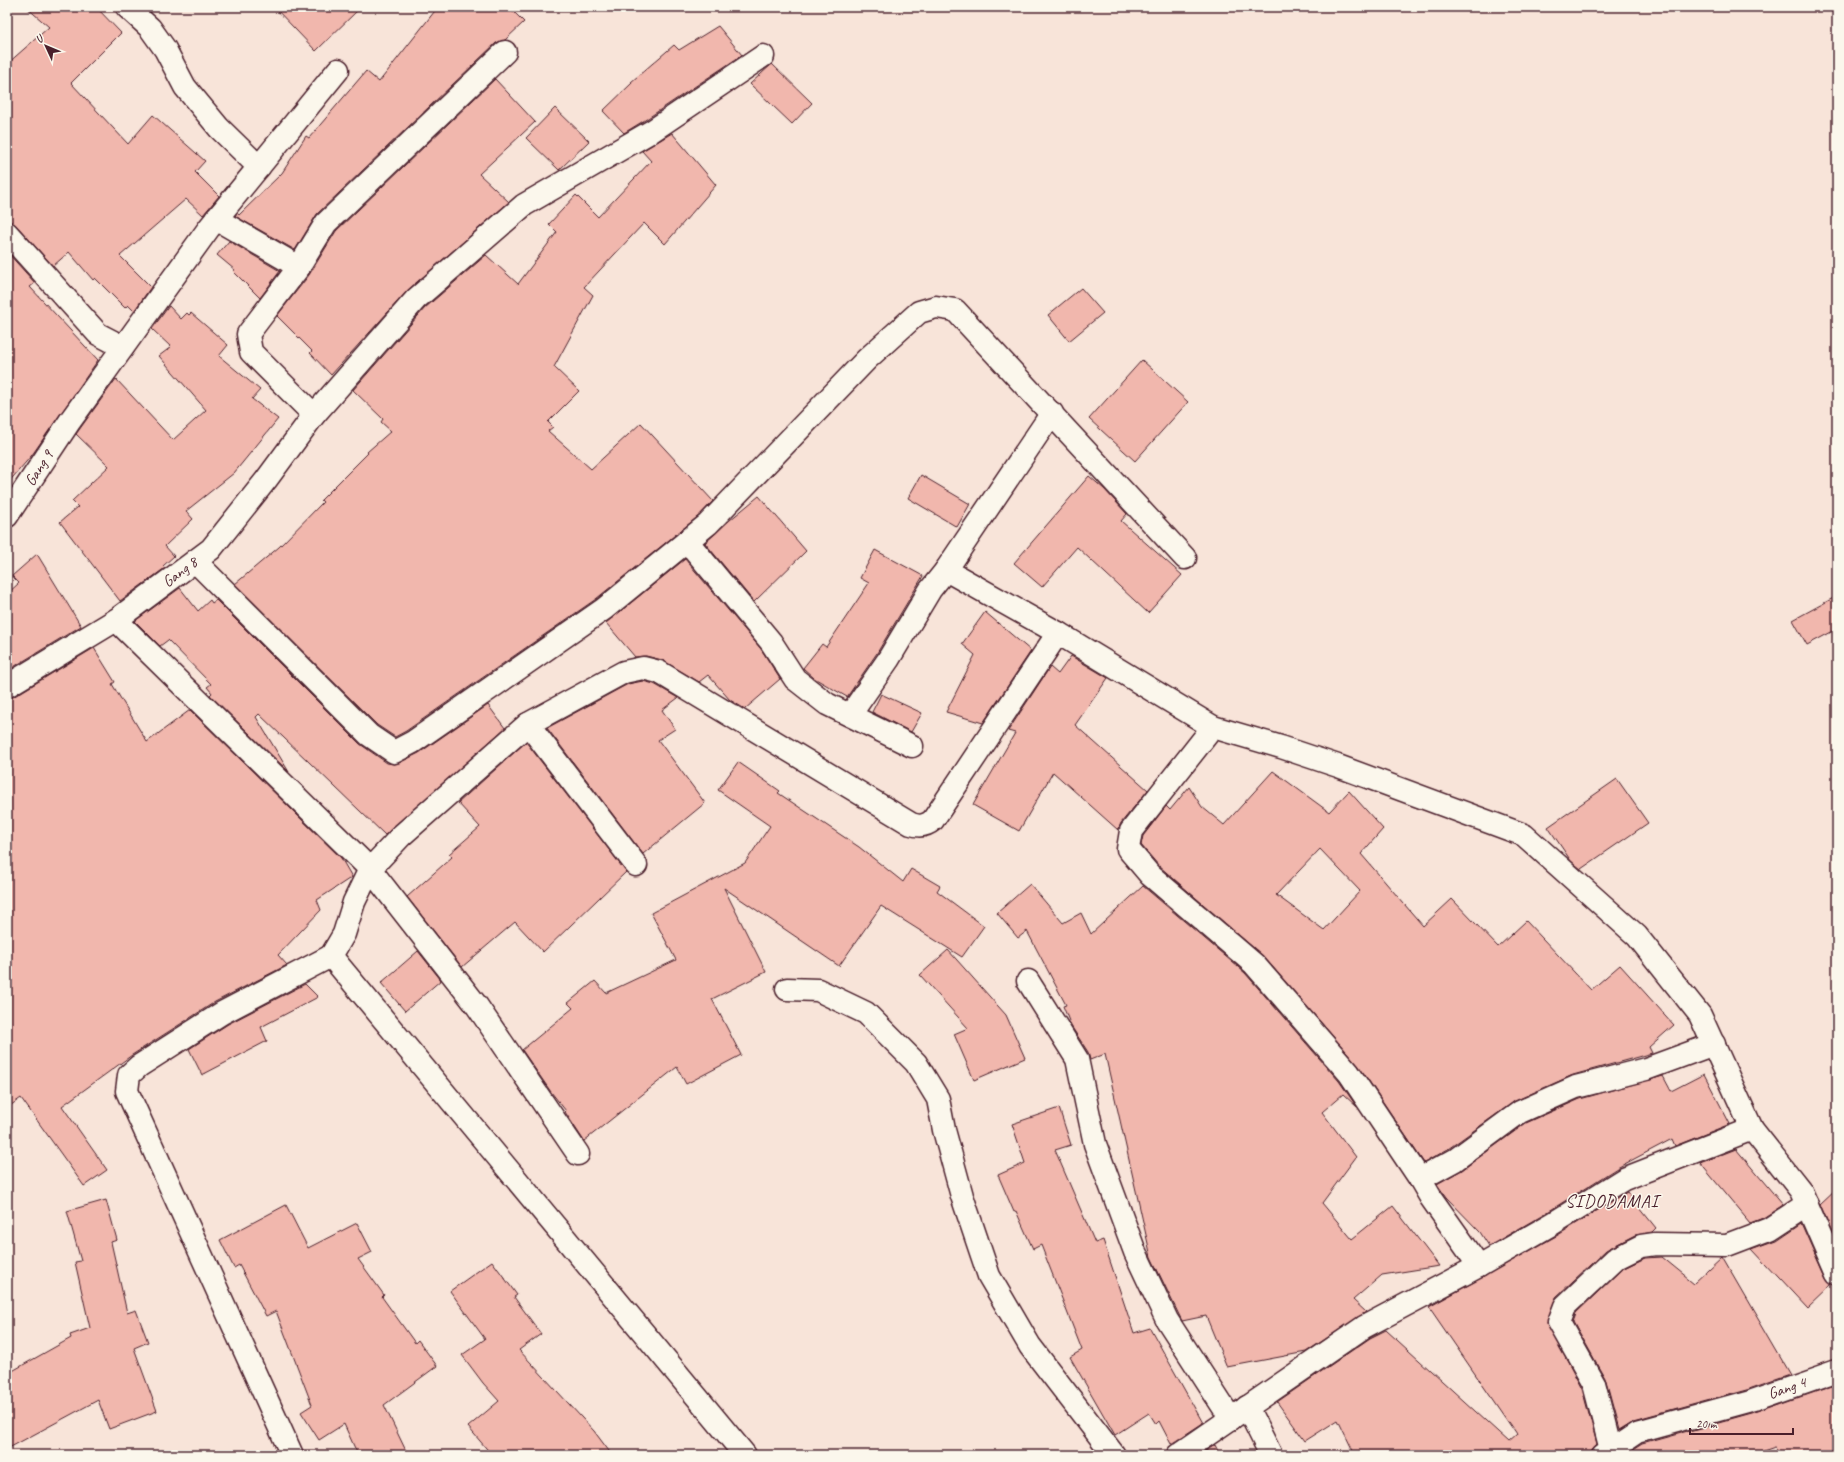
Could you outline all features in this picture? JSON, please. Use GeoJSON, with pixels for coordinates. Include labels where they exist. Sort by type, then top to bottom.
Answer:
{"type":"FeatureCollection","features":[{"type":"Feature","properties":{"kind":"street"},"geometry":{"type":"LineString","coordinates":[[127,7],[150,28],[165,49],[185,87],[219,128],[259,167]]}},
{"type":"Feature","properties":{"kind":"street"},"geometry":{"type":"LineString","coordinates":[[314,415],[250,352],[248,334],[299,267],[326,223],[505,52]]}},
{"type":"Feature","properties":{"kind":"street","name":"Gang 8"},"geometry":{"type":"LineString","coordinates":[[7,686],[116,620],[211,549],[266,480],[314,415],[416,299],[524,205],[652,131],[763,56]]}},
{"type":"Feature","properties":{"kind":"street","name":"Gang 9"},"geometry":{"type":"LineString","coordinates":[[7,516],[70,421],[216,219],[338,70]]}},
{"type":"Feature","properties":{"kind":"street"},"geometry":{"type":"LineString","coordinates":[[216,219],[299,267]]}},
{"type":"Feature","properties":{"kind":"street"},"geometry":{"type":"LineString","coordinates":[[7,233],[98,334],[123,347]]}},
{"type":"Feature","properties":{"kind":"street"},"geometry":{"type":"LineString","coordinates":[[196,560],[369,735],[394,752],[413,742],[604,609],[708,524],[867,359],[919,312],[936,307],[955,310],[1185,558]]}},
{"type":"Feature","properties":{"kind":"street"},"geometry":{"type":"LineString","coordinates":[[850,715],[888,660],[930,590],[946,570],[1052,413]]}},
{"type":"Feature","properties":{"kind":"street"},"geometry":{"type":"LineString","coordinates":[[687,541],[771,642],[795,678],[827,704],[912,746]]}},
{"type":"Feature","properties":{"kind":"street"},"geometry":{"type":"LineString","coordinates":[[946,570],[1058,633],[1213,727],[1281,746],[1331,763],[1524,835],[1637,936],[1700,1015],[1752,1129],[1804,1198],[1837,1274]]}},
{"type":"Feature","properties":{"kind":"street"},"geometry":{"type":"LineString","coordinates":[[116,620],[370,869],[477,1006],[578,1154]]}},
{"type":"Feature","properties":{"kind":"street"},"geometry":{"type":"LineString","coordinates":[[292,1455],[127,1091],[130,1075],[139,1066],[222,1013],[332,956],[344,934],[354,902],[370,869],[413,826],[528,724],[624,672],[644,668],[659,672],[911,824],[918,826],[927,825],[934,820],[1058,633]]}},
{"type":"Feature","properties":{"kind":"street"},"geometry":{"type":"LineString","coordinates":[[528,724],[636,865]]}},
{"type":"Feature","properties":{"kind":"street"},"geometry":{"type":"LineString","coordinates":[[1213,727],[1131,831],[1128,849],[1150,875],[1254,964],[1348,1073],[1420,1179],[1431,1198],[1479,1266]]}},
{"type":"Feature","properties":{"kind":"street"},"geometry":{"type":"LineString","coordinates":[[332,956],[745,1455]]}},
{"type":"Feature","properties":{"kind":"street"},"geometry":{"type":"LineString","coordinates":[[1028,981],[1077,1059],[1095,1144],[1135,1252],[1167,1320],[1271,1455]]}},
{"type":"Feature","properties":{"kind":"street"},"geometry":{"type":"LineString","coordinates":[[786,989],[818,990],[866,1013],[916,1063],[938,1099],[944,1130],[962,1196],[990,1276],[1030,1346],[1114,1455]]}},
{"type":"Feature","properties":{"kind":"street"},"geometry":{"type":"LineString","coordinates":[[1420,1179],[1455,1160],[1520,1112],[1576,1087],[1646,1069],[1714,1044]]}},
{"type":"Feature","properties":{"kind":"street"},"geometry":{"type":"LineString","coordinates":[[1178,1455],[1364,1327],[1479,1266],[1552,1224],[1624,1179],[1752,1129]]}},
{"type":"Feature","properties":{"kind":"street"},"geometry":{"type":"LineString","coordinates":[[1607,1452],[1594,1384],[1559,1322],[1565,1306],[1615,1259],[1641,1246],[1655,1244],[1727,1245],[1769,1229],[1804,1198]]}},
{"type":"Feature","properties":{"kind":"street","name":"Gang 4"},"geometry":{"type":"LineString","coordinates":[[1607,1452],[1637,1432],[1754,1400],[1837,1371]]}},
{"type":"Feature","properties":{"kind":"building"},"geometry":{"type":"Polygon","coordinates":[[[26,7],[96,7],[121,33],[71,83],[128,144],[153,115],[205,161],[195,172],[219,196],[203,215],[186,199],[120,256],[151,287],[134,311],[128,305],[125,308],[95,278],[93,280],[69,252],[53,266],[16,225],[7,221],[7,64],[49,27],[26,7]]]}},
{"type":"Feature","properties":{"kind":"building"},"geometry":{"type":"Polygon","coordinates":[[[274,7],[361,7],[316,51],[274,7]]]}},
{"type":"Feature","properties":{"kind":"building"},"geometry":{"type":"Polygon","coordinates":[[[438,7],[509,7],[524,22],[505,40],[496,43],[317,214],[295,250],[235,216],[237,213],[239,215],[282,173],[306,136],[309,138],[366,71],[379,82],[438,7]]]}},
{"type":"Feature","properties":{"kind":"building"},"geometry":{"type":"Polygon","coordinates":[[[718,26],[742,55],[624,133],[603,111],[632,83],[631,82],[674,45],[679,50],[718,26]]]}},
{"type":"Feature","properties":{"kind":"building"},"geometry":{"type":"Polygon","coordinates":[[[772,64],[812,103],[792,124],[750,84],[772,64]]]}},
{"type":"Feature","properties":{"kind":"building"},"geometry":{"type":"Polygon","coordinates":[[[495,79],[535,122],[479,174],[509,202],[408,290],[331,375],[310,353],[312,351],[277,316],[309,275],[336,231],[495,79]]]}},
{"type":"Feature","properties":{"kind":"building"},"geometry":{"type":"Polygon","coordinates":[[[555,108],[589,141],[559,170],[526,138],[555,108]]]}},
{"type":"Feature","properties":{"kind":"building"},"geometry":{"type":"Polygon","coordinates":[[[672,133],[716,185],[665,244],[644,223],[584,287],[593,295],[554,367],[579,391],[548,422],[553,427],[548,431],[591,469],[641,423],[713,501],[700,515],[596,599],[406,731],[395,737],[377,725],[235,584],[279,547],[323,502],[321,500],[368,453],[367,452],[391,431],[381,422],[383,419],[353,390],[425,308],[486,255],[518,284],[557,232],[549,224],[576,195],[598,217],[651,161],[642,151],[672,133]]]}},
{"type":"Feature","properties":{"kind":"building"},"geometry":{"type":"Polygon","coordinates":[[[229,241],[280,271],[260,298],[233,271],[235,270],[217,255],[229,241]]]}},
{"type":"Feature","properties":{"kind":"building"},"geometry":{"type":"Polygon","coordinates":[[[7,252],[35,283],[30,287],[98,360],[32,455],[7,484],[7,252]]]}},
{"type":"Feature","properties":{"kind":"building"},"geometry":{"type":"Polygon","coordinates":[[[1081,288],[1103,313],[1069,341],[1048,315],[1081,288]]]}},
{"type":"Feature","properties":{"kind":"building"},"geometry":{"type":"Polygon","coordinates":[[[169,306],[181,319],[187,313],[189,315],[191,313],[228,345],[219,356],[260,390],[252,399],[278,419],[234,473],[186,511],[193,519],[165,546],[174,556],[163,566],[165,568],[120,601],[60,522],[78,507],[72,501],[109,466],[76,434],[116,379],[173,440],[206,410],[159,356],[171,347],[152,329],[169,306]]]}},
{"type":"Feature","properties":{"kind":"building"},"geometry":{"type":"Polygon","coordinates":[[[1142,360],[1188,402],[1135,461],[1089,419],[1142,360]]]}},
{"type":"Feature","properties":{"kind":"building"},"geometry":{"type":"Polygon","coordinates":[[[921,475],[970,504],[957,527],[908,498],[921,475]]]}},
{"type":"Feature","properties":{"kind":"building"},"geometry":{"type":"Polygon","coordinates":[[[1089,476],[1104,489],[1127,514],[1121,521],[1182,575],[1148,613],[1077,547],[1042,587],[1014,563],[1089,476]]]}},
{"type":"Feature","properties":{"kind":"building"},"geometry":{"type":"Polygon","coordinates":[[[759,496],[806,551],[754,602],[705,543],[759,496]]]}},
{"type":"Feature","properties":{"kind":"building"},"geometry":{"type":"Polygon","coordinates":[[[875,550],[923,576],[877,653],[847,697],[814,678],[803,668],[822,644],[826,647],[869,583],[860,578],[875,550]]]}},
{"type":"Feature","properties":{"kind":"building"},"geometry":{"type":"Polygon","coordinates":[[[37,554],[81,626],[7,671],[7,594],[19,583],[12,576],[37,554]]]}},
{"type":"Feature","properties":{"kind":"building"},"geometry":{"type":"Polygon","coordinates":[[[685,559],[761,649],[780,679],[745,709],[730,700],[708,675],[699,682],[662,660],[646,656],[635,657],[606,623],[685,559]]]}},
{"type":"Feature","properties":{"kind":"building"},"geometry":{"type":"Polygon","coordinates":[[[180,588],[198,611],[210,600],[212,603],[216,600],[360,744],[387,763],[399,763],[419,753],[488,705],[505,728],[385,835],[259,714],[256,717],[289,772],[210,695],[212,693],[207,687],[211,684],[168,640],[160,646],[135,621],[180,588]]]}},
{"type":"Feature","properties":{"kind":"building"},"geometry":{"type":"Polygon","coordinates":[[[1837,596],[1837,629],[1807,645],[1793,620],[1837,596]]]}},
{"type":"Feature","properties":{"kind":"building"},"geometry":{"type":"Polygon","coordinates":[[[985,612],[1031,651],[983,723],[946,712],[975,655],[962,644],[985,612]]]}},
{"type":"Feature","properties":{"kind":"building"},"geometry":{"type":"Polygon","coordinates":[[[94,648],[115,682],[112,684],[147,742],[190,710],[341,858],[352,877],[317,900],[321,910],[278,955],[287,965],[215,1002],[132,1055],[62,1106],[107,1170],[84,1186],[21,1098],[7,1108],[7,698],[13,697],[94,648]]]}},
{"type":"Feature","properties":{"kind":"building"},"geometry":{"type":"Polygon","coordinates":[[[1071,656],[1108,678],[1075,725],[1148,790],[1121,823],[1118,830],[1053,772],[1019,831],[973,805],[1015,733],[1008,731],[1050,667],[1058,674],[1071,656]]]}},
{"type":"Feature","properties":{"kind":"building"},"geometry":{"type":"Polygon","coordinates":[[[643,681],[654,684],[678,698],[662,710],[675,729],[658,740],[705,803],[643,854],[547,728],[628,684],[643,681]]]}},
{"type":"Feature","properties":{"kind":"building"},"geometry":{"type":"Polygon","coordinates":[[[881,694],[922,713],[911,732],[872,712],[881,694]]]}},
{"type":"Feature","properties":{"kind":"building"},"geometry":{"type":"Polygon","coordinates":[[[526,742],[626,872],[543,952],[515,922],[462,967],[407,897],[452,857],[449,854],[480,827],[458,803],[526,742]]]}},
{"type":"Feature","properties":{"kind":"building"},"geometry":{"type":"Polygon","coordinates":[[[738,762],[780,791],[778,793],[859,847],[903,882],[911,869],[940,886],[937,891],[984,926],[962,957],[881,906],[839,966],[724,888],[766,972],[712,999],[741,1055],[686,1084],[677,1067],[584,1141],[565,1112],[566,1111],[522,1050],[573,1008],[568,1003],[595,981],[606,993],[676,960],[651,913],[745,863],[770,826],[718,790],[738,762]]]}},
{"type":"Feature","properties":{"kind":"building"},"geometry":{"type":"Polygon","coordinates":[[[1273,771],[1329,812],[1349,791],[1383,829],[1361,854],[1423,926],[1452,899],[1498,947],[1526,921],[1591,990],[1620,965],[1674,1025],[1649,1047],[1652,1053],[1573,1075],[1515,1101],[1448,1149],[1424,1163],[1358,1065],[1263,956],[1159,866],[1141,845],[1143,836],[1166,806],[1170,810],[1189,787],[1202,807],[1224,825],[1273,771]],[[1320,849],[1276,895],[1324,930],[1360,891],[1320,849]]]}},
{"type":"Feature","properties":{"kind":"building"},"geometry":{"type":"Polygon","coordinates":[[[1617,779],[1648,823],[1581,869],[1571,861],[1548,827],[1617,779]]]}},
{"type":"Feature","properties":{"kind":"building"},"geometry":{"type":"Polygon","coordinates":[[[1030,884],[1063,923],[1081,913],[1091,934],[1143,886],[1245,973],[1339,1081],[1357,1107],[1343,1094],[1322,1112],[1356,1157],[1322,1203],[1352,1239],[1393,1206],[1439,1266],[1382,1275],[1353,1300],[1366,1312],[1306,1352],[1227,1367],[1206,1316],[1182,1321],[1151,1257],[1105,1054],[1090,1060],[1088,1052],[1071,1026],[1063,1006],[1066,1005],[1027,931],[1018,938],[997,913],[1030,884]]]}},
{"type":"Feature","properties":{"kind":"building"},"geometry":{"type":"Polygon","coordinates":[[[948,950],[1006,1015],[1025,1058],[974,1080],[954,1034],[968,1028],[920,975],[948,950]]]}},
{"type":"Feature","properties":{"kind":"building"},"geometry":{"type":"Polygon","coordinates":[[[418,951],[441,980],[405,1011],[381,983],[418,951]]]}},
{"type":"Feature","properties":{"kind":"building"},"geometry":{"type":"Polygon","coordinates":[[[305,984],[318,997],[261,1027],[267,1041],[202,1075],[189,1049],[228,1024],[305,984]]]}},
{"type":"Feature","properties":{"kind":"building"},"geometry":{"type":"Polygon","coordinates":[[[1704,1074],[1730,1124],[1675,1146],[1672,1139],[1617,1168],[1546,1213],[1489,1246],[1480,1232],[1446,1197],[1437,1184],[1462,1170],[1526,1123],[1580,1099],[1663,1076],[1671,1091],[1704,1074]]]}},
{"type":"Feature","properties":{"kind":"building"},"geometry":{"type":"Polygon","coordinates":[[[1059,1108],[1071,1145],[1055,1150],[1095,1243],[1103,1240],[1134,1333],[1150,1328],[1203,1423],[1171,1444],[1159,1421],[1156,1424],[1149,1413],[1115,1435],[1070,1357],[1082,1350],[1041,1245],[1033,1249],[1016,1211],[1014,1212],[998,1175],[1025,1163],[1012,1124],[1059,1108]]]}},
{"type":"Feature","properties":{"kind":"building"},"geometry":{"type":"Polygon","coordinates":[[[1736,1149],[1783,1205],[1763,1218],[1750,1223],[1700,1163],[1736,1149]]]}},
{"type":"Feature","properties":{"kind":"building"},"geometry":{"type":"Polygon","coordinates":[[[1837,1188],[1837,1243],[1820,1204],[1837,1188]]]}},
{"type":"Feature","properties":{"kind":"building"},"geometry":{"type":"Polygon","coordinates":[[[1627,1192],[1656,1228],[1652,1232],[1635,1235],[1606,1250],[1556,1297],[1547,1323],[1582,1389],[1597,1444],[1592,1449],[1591,1455],[1355,1455],[1338,1420],[1305,1441],[1277,1402],[1370,1338],[1386,1330],[1509,1442],[1517,1435],[1429,1307],[1558,1235],[1627,1192]]]}},
{"type":"Feature","properties":{"kind":"building"},"geometry":{"type":"Polygon","coordinates":[[[106,1200],[117,1240],[111,1242],[127,1313],[136,1310],[148,1342],[134,1348],[157,1411],[109,1429],[98,1400],[7,1449],[7,1374],[71,1338],[70,1335],[90,1328],[75,1262],[81,1261],[67,1211],[106,1200]]]}},
{"type":"Feature","properties":{"kind":"building"},"geometry":{"type":"Polygon","coordinates":[[[286,1205],[308,1248],[357,1223],[372,1252],[358,1259],[384,1295],[382,1297],[415,1343],[418,1340],[437,1366],[384,1405],[408,1455],[358,1455],[344,1424],[319,1440],[301,1412],[312,1405],[276,1311],[266,1316],[239,1265],[234,1268],[220,1240],[286,1205]]]}},
{"type":"Feature","properties":{"kind":"building"},"geometry":{"type":"Polygon","coordinates":[[[1801,1223],[1826,1279],[1832,1285],[1807,1309],[1751,1249],[1776,1240],[1801,1223]]]}},
{"type":"Feature","properties":{"kind":"building"},"geometry":{"type":"Polygon","coordinates":[[[1662,1257],[1694,1283],[1722,1257],[1790,1374],[1750,1388],[1634,1420],[1619,1429],[1605,1378],[1573,1321],[1576,1313],[1622,1269],[1645,1258],[1662,1257]]]}},
{"type":"Feature","properties":{"kind":"building"},"geometry":{"type":"Polygon","coordinates":[[[492,1261],[517,1295],[514,1297],[541,1334],[519,1350],[594,1431],[612,1455],[492,1455],[468,1427],[499,1401],[462,1355],[485,1339],[450,1291],[492,1261]]]}},
{"type":"Feature","properties":{"kind":"building"},"geometry":{"type":"Polygon","coordinates":[[[1837,1384],[1837,1455],[1781,1455],[1777,1446],[1750,1455],[1625,1455],[1642,1444],[1757,1412],[1837,1384]]]}},
{"type":"Feature","properties":{"kind":"building"},"geometry":{"type":"Polygon","coordinates":[[[1215,1445],[1220,1455],[1200,1455],[1215,1445]]]}},
{"type":"Feature","properties":{"kind":"district","name":"SIDODAMAI"},"geometry":{"type":"Point","coordinates":[1612,1201]}}]}
